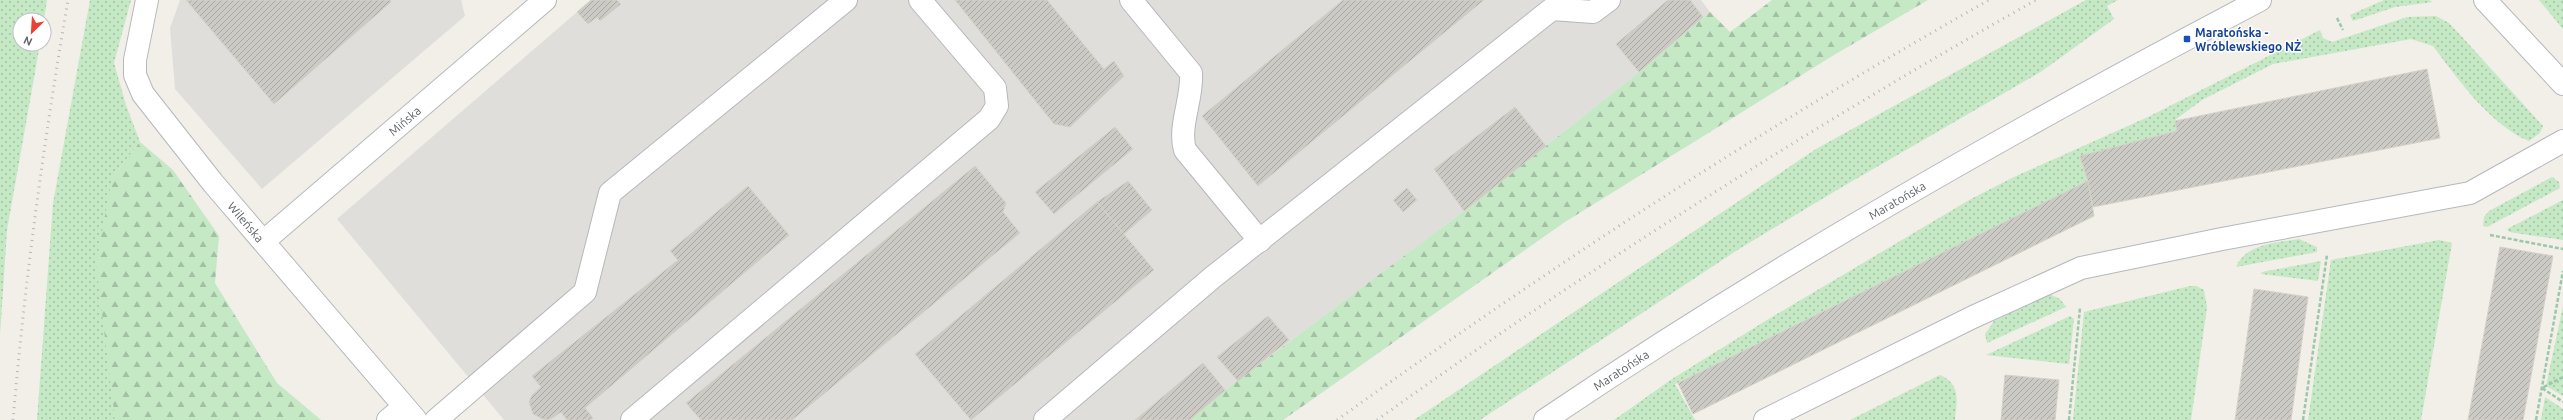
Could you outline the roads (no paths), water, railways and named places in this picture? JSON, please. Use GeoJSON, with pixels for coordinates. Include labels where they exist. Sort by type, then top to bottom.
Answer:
{"type":"FeatureCollection","features":[{"type":"Feature","properties":{"kind":"street","name":"Wileńska"},"geometry":{"type":"LineString","coordinates":[[147,0],[135,60],[135,76],[143,94],[208,177],[264,241],[403,416]]}},
{"type":"Feature","properties":{"kind":"street","name":"Mińska"},"geometry":{"type":"LineString","coordinates":[[264,241],[545,0]]}},
{"type":"Feature","properties":{"kind":"street"},"geometry":{"type":"LineString","coordinates":[[436,420],[585,292],[610,193],[846,0]]}},
{"type":"Feature","properties":{"kind":"street"},"geometry":{"type":"LineString","coordinates":[[632,420],[989,119],[997,106],[995,88],[920,0]]}},
{"type":"Feature","properties":{"kind":"street"},"geometry":{"type":"LineString","coordinates":[[1131,0],[1191,73],[1192,88],[1182,140],[1185,150],[1260,241]]}},
{"type":"Feature","properties":{"kind":"street"},"geometry":{"type":"LineString","coordinates":[[1045,420],[1260,241],[1551,4],[1593,12],[1609,0]]}},
{"type":"Feature","properties":{"kind":"street","name":"Maratońska"},"geometry":{"type":"LineString","coordinates":[[1545,420],[1702,317],[1840,232],[1967,158],[2260,0]]}},
{"type":"Feature","properties":{"kind":"street"},"geometry":{"type":"LineString","coordinates":[[2485,0],[2563,84]]}},
{"type":"Feature","properties":{"kind":"street"},"geometry":{"type":"LineString","coordinates":[[1765,420],[1973,317],[2081,268],[2222,239],[2470,193],[2563,141]]}},
{"type":"Feature","properties":{"kind":"railway"},"geometry":{"type":"LineString","coordinates":[[13,420],[23,315],[36,210],[68,0]]}},
{"type":"Feature","properties":{"kind":"railway"},"geometry":{"type":"LineString","coordinates":[[1337,420],[1576,254],[1657,201],[1822,98],[1989,0]]}},
{"type":"Feature","properties":{"kind":"railway"},"geometry":{"type":"LineString","coordinates":[[1377,420],[1537,308],[1701,201],[1867,98],[2036,0]]}},
{"type":"Feature","properties":{"kind":"place","name":"Maratońska - Wróblewskiego NŻ"},"geometry":{"type":"Point","coordinates":[2187,39]}}]}
